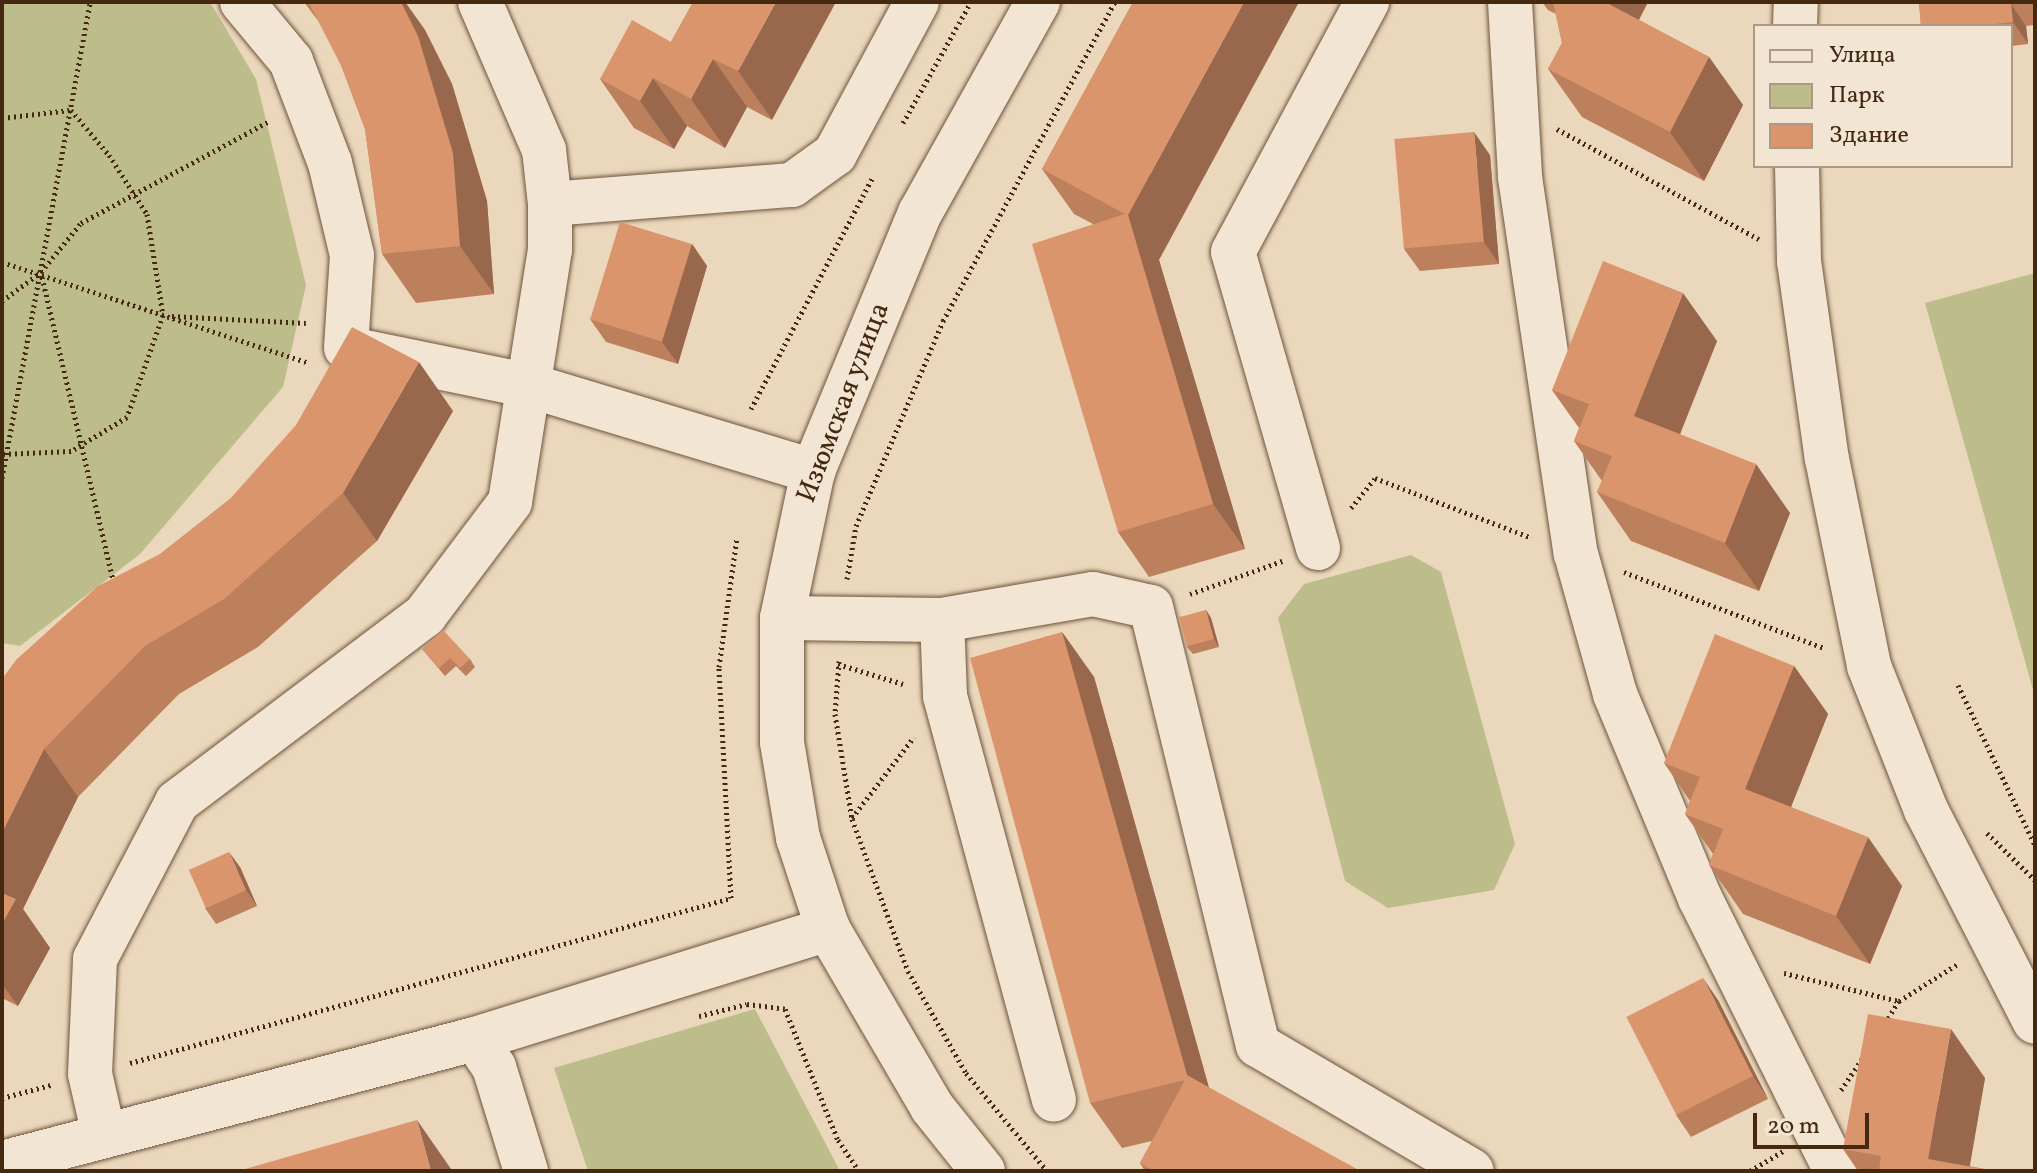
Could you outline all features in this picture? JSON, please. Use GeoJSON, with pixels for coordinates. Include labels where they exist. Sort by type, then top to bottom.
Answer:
{"type":"FeatureCollection","features":[{"type":"Feature","properties":{"kind":"street"},"geometry":{"type":"LineString","coordinates":[[242,2],[291,61],[352,255],[338,357],[531,386],[813,471]]}},
{"type":"Feature","properties":{"kind":"street"},"geometry":{"type":"LineString","coordinates":[[103,1131],[90,1074],[95,959],[177,802],[425,615],[510,502],[531,386],[550,204],[544,150],[480,2]]}},
{"type":"Feature","properties":{"kind":"street"},"geometry":{"type":"LineString","coordinates":[[550,204],[792,185],[835,154],[917,2]]}},
{"type":"Feature","properties":{"kind":"street","name":"Изюмская улица"},"geometry":{"type":"LineString","coordinates":[[983,1171],[924,1096],[828,929],[798,838],[782,742],[782,618],[813,471],[920,213],[1038,2]]}},
{"type":"Feature","properties":{"kind":"street"},"geometry":{"type":"LineString","coordinates":[[1318,548],[1233,252],[1367,2]]}},
{"type":"Feature","properties":{"kind":"street"},"geometry":{"type":"LineString","coordinates":[[1510,2],[1514,105],[1547,393],[1576,554],[1615,694],[1731,960],[1836,1171]]}},
{"type":"Feature","properties":{"kind":"street"},"geometry":{"type":"LineString","coordinates":[[1795,24],[1796,2]]}},
{"type":"Feature","properties":{"kind":"street"},"geometry":{"type":"LineString","coordinates":[[1797,168],[1799,261],[1827,459],[1869,666],[1926,810],[2035,1022]]}},
{"type":"Feature","properties":{"kind":"street"},"geometry":{"type":"LineString","coordinates":[[782,618],[942,620],[1093,594],[1151,607],[1258,1045],[1472,1171]]}},
{"type":"Feature","properties":{"kind":"street"},"geometry":{"type":"LineString","coordinates":[[942,620],[945,696],[1054,1100]]}},
{"type":"Feature","properties":{"kind":"street"},"geometry":{"type":"LineString","coordinates":[[2,1163],[103,1131],[475,1039],[828,929]]}},
{"type":"Feature","properties":{"kind":"street"},"geometry":{"type":"LineString","coordinates":[[475,1039],[494,1067],[526,1171]]}},
{"type":"Feature","properties":{"kind":"path"},"geometry":{"type":"LineString","coordinates":[[2,478],[90,2]]}},
{"type":"Feature","properties":{"kind":"path"},"geometry":{"type":"LineString","coordinates":[[894,139],[971,2]]}},
{"type":"Feature","properties":{"kind":"path"},"geometry":{"type":"LineString","coordinates":[[2,301],[41,272],[81,223],[306,101]]}},
{"type":"Feature","properties":{"kind":"path"},"geometry":{"type":"LineString","coordinates":[[1514,105],[1799,261]]}},
{"type":"Feature","properties":{"kind":"path"},"geometry":{"type":"LineString","coordinates":[[2,118],[71,110]]}},
{"type":"Feature","properties":{"kind":"path"},"geometry":{"type":"LineString","coordinates":[[4,454],[83,443],[127,417],[163,315],[147,214],[71,110]]}},
{"type":"Feature","properties":{"kind":"path"},"geometry":{"type":"LineString","coordinates":[[732,447],[878,167]]}},
{"type":"Feature","properties":{"kind":"path"},"geometry":{"type":"LineString","coordinates":[[2,262],[41,272],[163,315],[338,357]]}},
{"type":"Feature","properties":{"kind":"path"},"geometry":{"type":"LineString","coordinates":[[41,272],[118,598]]}},
{"type":"Feature","properties":{"kind":"path"},"geometry":{"type":"LineString","coordinates":[[163,315],[338,357]]}},
{"type":"Feature","properties":{"kind":"path"},"geometry":{"type":"LineString","coordinates":[[1151,607],[1318,548],[1375,478],[1869,666]]}},
{"type":"Feature","properties":{"kind":"path"},"geometry":{"type":"LineString","coordinates":[[2,1098],[731,898],[719,667],[737,538]]}},
{"type":"Feature","properties":{"kind":"path"},"geometry":{"type":"LineString","coordinates":[[838,664],[945,696],[852,819]]}},
{"type":"Feature","properties":{"kind":"path"},"geometry":{"type":"LineString","coordinates":[[1958,685],[2035,845]]}},
{"type":"Feature","properties":{"kind":"path"},"geometry":{"type":"LineString","coordinates":[[1883,1027],[1899,1001],[1993,941]]}},
{"type":"Feature","properties":{"kind":"path"},"geometry":{"type":"LineString","coordinates":[[1731,960],[1899,1001]]}},
{"type":"Feature","properties":{"kind":"path"},"geometry":{"type":"LineString","coordinates":[[785,1009],[838,1140],[859,1171]]}},
{"type":"Feature","properties":{"kind":"path"},"geometry":{"type":"LineString","coordinates":[[1750,1171],[1815,1130],[1866,1053]]}},
{"type":"Feature","properties":{"kind":"green space"},"geometry":{"type":"Polygon","coordinates":[[[2,2],[210,2],[256,79],[306,285],[283,387],[140,554],[20,646],[2,643],[2,2]]]}},
{"type":"Feature","properties":{"kind":"green space"},"geometry":{"type":"Polygon","coordinates":[[[2035,273],[2035,697],[1925,303],[2035,273]]]}},
{"type":"Feature","properties":{"kind":"green space"},"geometry":{"type":"Polygon","coordinates":[[[1411,555],[1441,572],[1515,844],[1494,890],[1388,908],[1345,881],[1278,618],[1304,584],[1411,555]]]}},
{"type":"Feature","properties":{"kind":"green space"},"geometry":{"type":"Polygon","coordinates":[[[755,1009],[840,1171],[588,1171],[554,1068],[755,1009]]]}},
{"type":"Feature","properties":{"kind":"building"},"geometry":{"type":"Polygon","coordinates":[[[308,2],[401,2],[418,36],[453,153],[460,246],[382,254],[365,129],[341,65],[308,2]]]}},
{"type":"Feature","properties":{"kind":"building"},"geometry":{"type":"Polygon","coordinates":[[[693,2],[776,2],[738,71],[713,59],[691,99],[653,78],[640,101],[600,79],[632,20],[671,42],[693,2]]]}},
{"type":"Feature","properties":{"kind":"building"},"geometry":{"type":"Polygon","coordinates":[[[1133,2],[1244,2],[1128,215],[1213,504],[1118,532],[1032,244],[1125,214],[1042,169],[1133,2]]]}},
{"type":"Feature","properties":{"kind":"building"},"geometry":{"type":"Polygon","coordinates":[[[1553,2],[1605,2],[1709,57],[1670,132],[1548,69],[1562,43],[1553,2]]]}},
{"type":"Feature","properties":{"kind":"building"},"geometry":{"type":"Polygon","coordinates":[[[1919,2],[2027,2],[2011,4],[2013,22],[1921,24],[1919,2]]]}},
{"type":"Feature","properties":{"kind":"building"},"geometry":{"type":"Polygon","coordinates":[[[1474,132],[1484,242],[1404,249],[1394,139],[1474,132]]]}},
{"type":"Feature","properties":{"kind":"building"},"geometry":{"type":"Polygon","coordinates":[[[620,222],[692,244],[662,341],[590,320],[620,222]]]}},
{"type":"Feature","properties":{"kind":"building"},"geometry":{"type":"Polygon","coordinates":[[[1603,261],[1683,293],[1634,416],[1756,464],[1725,543],[1597,492],[1612,456],[1574,441],[1589,404],[1552,390],[1603,261]]]}},
{"type":"Feature","properties":{"kind":"building"},"geometry":{"type":"Polygon","coordinates":[[[352,327],[419,362],[343,493],[224,599],[145,646],[44,749],[2,833],[2,679],[16,660],[98,586],[160,554],[230,499],[296,425],[352,327]]]}},
{"type":"Feature","properties":{"kind":"building"},"geometry":{"type":"Polygon","coordinates":[[[1206,610],[1214,639],[1187,646],[1179,617],[1206,610]]]}},
{"type":"Feature","properties":{"kind":"building"},"geometry":{"type":"Polygon","coordinates":[[[443,630],[470,659],[460,668],[450,658],[439,668],[422,649],[443,630]]]}},
{"type":"Feature","properties":{"kind":"building"},"geometry":{"type":"Polygon","coordinates":[[[1062,632],[1187,1075],[1360,1171],[1154,1171],[1140,1163],[1185,1080],[1090,1103],[970,658],[1062,632]]]}},
{"type":"Feature","properties":{"kind":"building"},"geometry":{"type":"Polygon","coordinates":[[[1715,634],[1794,666],[1745,789],[1868,837],[1836,916],[1709,865],[1723,829],[1685,814],[1700,777],[1664,763],[1715,634]]]}},
{"type":"Feature","properties":{"kind":"building"},"geometry":{"type":"Polygon","coordinates":[[[229,852],[246,890],[206,908],[189,870],[229,852]]]}},
{"type":"Feature","properties":{"kind":"building"},"geometry":{"type":"Polygon","coordinates":[[[2,893],[16,899],[2,924],[2,893]]]}},
{"type":"Feature","properties":{"kind":"building"},"geometry":{"type":"Polygon","coordinates":[[[1703,978],[1753,1076],[1676,1115],[1626,1017],[1703,978]]]}},
{"type":"Feature","properties":{"kind":"building"},"geometry":{"type":"Polygon","coordinates":[[[1868,1014],[1951,1029],[1928,1159],[1995,1171],[1879,1171],[1881,1156],[1843,1149],[1868,1014]]]}},
{"type":"Feature","properties":{"kind":"building"},"geometry":{"type":"Polygon","coordinates":[[[417,1120],[431,1171],[238,1171],[417,1120]]]}}]}
